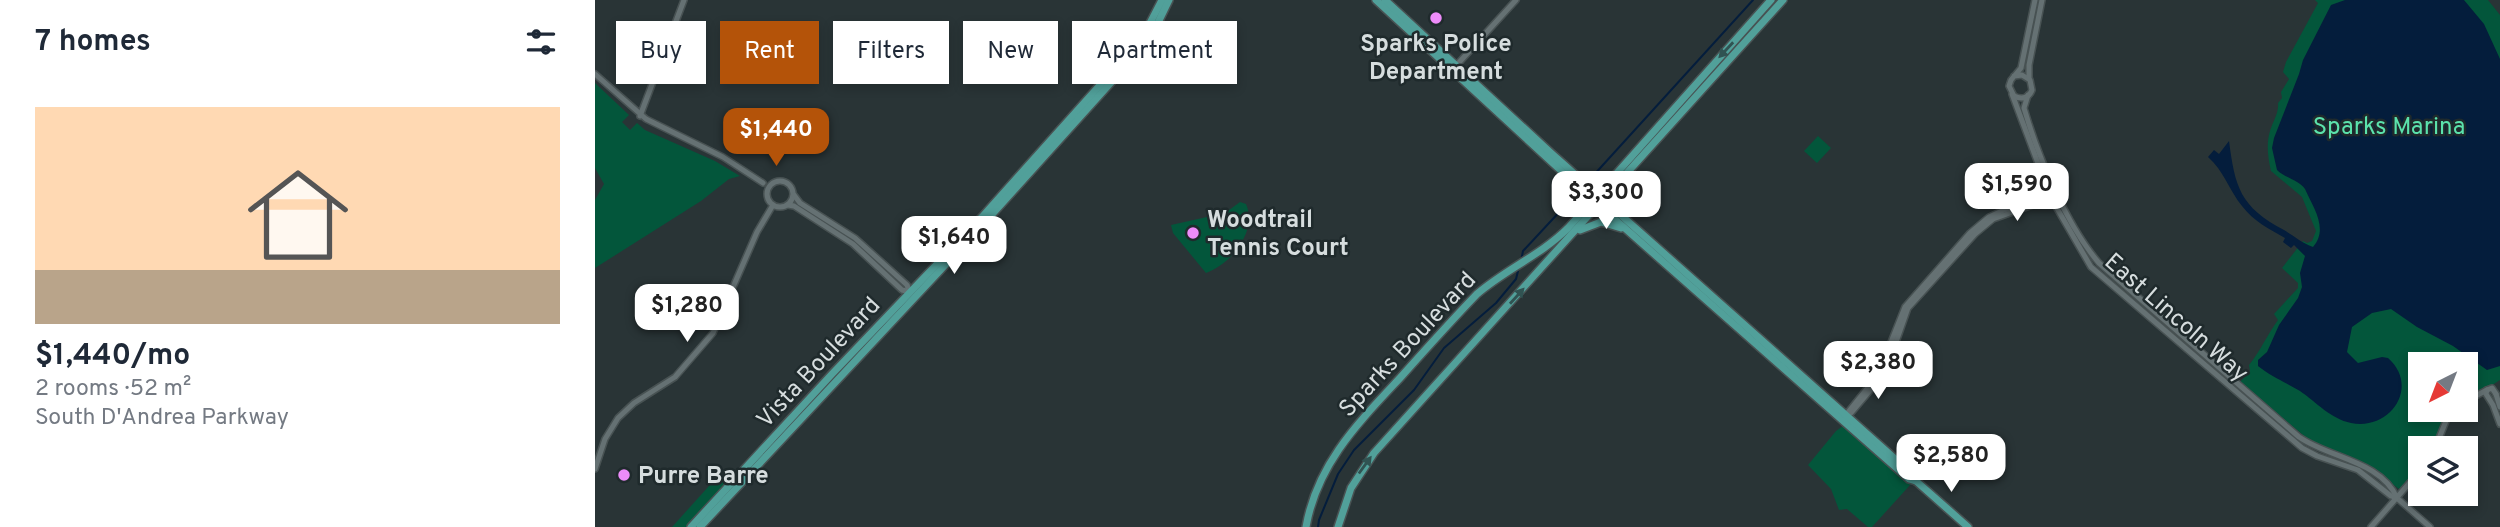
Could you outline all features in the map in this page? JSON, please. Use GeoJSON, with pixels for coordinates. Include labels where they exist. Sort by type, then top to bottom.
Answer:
{"type":"FeatureCollection","features":[{"type":"Feature","properties":{"kind":"main road","name":"Vista Boulevard"},"geometry":{"type":"LineString","coordinates":[[1153,21],[1162,0]]}},
{"type":"Feature","properties":{"kind":"main road","name":"Vista Boulevard"},"geometry":{"type":"LineString","coordinates":[[1156,21],[1169,0]]}},
{"type":"Feature","properties":{"kind":"main road"},"geometry":{"type":"LineString","coordinates":[[1376,0],[1599,200],[1632,235],[1912,473],[1916,481],[1968,527]]}},
{"type":"Feature","properties":{"kind":"main road"},"geometry":{"type":"LineString","coordinates":[[1385,0],[1454,68]]}},
{"type":"Feature","properties":{"kind":"main road","name":"Sparks Boulevard"},"geometry":{"type":"LineString","coordinates":[[1338,527],[1351,488],[1366,463],[1573,234],[1621,169],[1772,0]]}},
{"type":"Feature","properties":{"kind":"main road","name":"Sparks Boulevard"},"geometry":{"type":"LineString","coordinates":[[1306,527],[1321,477],[1350,432],[1477,294],[1555,241],[1577,218],[1622,180],[1759,27],[1761,19],[1781,0]]}},
{"type":"Feature","properties":{"kind":"main road","name":"Vista Boulevard"},"geometry":{"type":"LineString","coordinates":[[691,527],[913,295],[1101,84]]}},
{"type":"Feature","properties":{"kind":"main road","name":"Vista Boulevard"},"geometry":{"type":"LineString","coordinates":[[700,527],[1109,84]]}},
{"type":"Feature","properties":{"kind":"main road"},"geometry":{"type":"LineString","coordinates":[[1647,153],[1647,147],[1661,131],[1669,115]]}},
{"type":"Feature","properties":{"kind":"main road"},"geometry":{"type":"LineString","coordinates":[[1579,182],[1605,179],[1621,169]]}},
{"type":"Feature","properties":{"kind":"main road"},"geometry":{"type":"LineString","coordinates":[[1622,180],[1617,193],[1621,209],[1629,221]]}},
{"type":"Feature","properties":{"kind":"main road"},"geometry":{"type":"LineString","coordinates":[[1577,218],[1581,202],[1579,182]]}},
{"type":"Feature","properties":{"kind":"main road"},"geometry":{"type":"LineString","coordinates":[[1599,200],[1629,221],[1843,417]]}},
{"type":"Feature","properties":{"kind":"main road"},"geometry":{"type":"LineString","coordinates":[[1573,234],[1601,222],[1613,224],[1632,235]]}},
{"type":"Feature","properties":{"kind":"street"},"geometry":{"type":"LineString","coordinates":[[640,116],[684,0]]}},
{"type":"Feature","properties":{"kind":"street"},"geometry":{"type":"LineString","coordinates":[[1454,68],[1515,0]]}},
{"type":"Feature","properties":{"kind":"street"},"geometry":{"type":"LineString","coordinates":[[2035,0],[2023,61],[2009,84],[2012,94],[2020,98],[2028,95],[2033,87],[2029,78],[2029,65],[2042,0]]}},
{"type":"Feature","properties":{"kind":"street"},"geometry":{"type":"LineString","coordinates":[[595,74],[640,116],[723,157],[763,183],[768,200],[773,205],[794,206],[853,244],[899,287],[913,295]]}},
{"type":"Feature","properties":{"kind":"street"},"geometry":{"type":"LineString","coordinates":[[2014,76],[2029,78]]}},
{"type":"Feature","properties":{"kind":"street","name":"East Lincoln Way"},"geometry":{"type":"LineString","coordinates":[[2012,94],[2051,198],[2080,251],[2103,279],[2302,448],[2358,470],[2397,498]]}},
{"type":"Feature","properties":{"kind":"street","name":"East Lincoln Way"},"geometry":{"type":"LineString","coordinates":[[2028,95],[2024,108],[2058,195],[2081,238],[2105,269],[2299,437],[2320,450],[2373,472],[2430,527]]}},
{"type":"Feature","properties":{"kind":"street"},"geometry":{"type":"LineString","coordinates":[[763,183],[788,183],[800,203],[861,243],[907,285],[913,295]]}},
{"type":"Feature","properties":{"kind":"street"},"geometry":{"type":"LineString","coordinates":[[767,191],[773,183]]}},
{"type":"Feature","properties":{"kind":"street"},"geometry":{"type":"LineString","coordinates":[[788,205],[794,195]]}},
{"type":"Feature","properties":{"kind":"street"},"geometry":{"type":"LineString","coordinates":[[1843,417],[1851,412],[1879,380],[1889,362],[1908,308],[1975,234],[1993,219],[2058,195]]}},
{"type":"Feature","properties":{"kind":"street"},"geometry":{"type":"LineString","coordinates":[[595,469],[607,435],[621,415],[634,403],[675,377],[713,333],[757,232],[773,205]]}},
{"type":"Feature","properties":{"kind":"street"},"geometry":{"type":"LineString","coordinates":[[2478,397],[2487,394],[2492,387],[2500,407]]}},
{"type":"Feature","properties":{"kind":"street"},"geometry":{"type":"LineString","coordinates":[[2487,394],[2500,424]]}},
{"type":"Feature","properties":{"kind":"street"},"geometry":{"type":"LineString","coordinates":[[2371,527],[2408,485]]}},
{"type":"Feature","properties":{"kind":"green space","name":"Sparks Marina"},"geometry":{"type":"Polygon","coordinates":[[[2315,0],[2488,0],[2500,15],[2500,380],[2478,393],[2478,352],[2408,352],[2408,422],[2445,422],[2438,436],[2408,436],[2408,480],[2399,489],[2365,464],[2309,440],[2240,382],[2250,371],[2249,365],[2278,320],[2274,314],[2298,288],[2298,283],[2282,268],[2303,241],[2312,241],[2316,231],[2302,197],[2271,171],[2268,146],[2278,103],[2282,98],[2281,92],[2289,79],[2283,72],[2286,62],[2318,3],[2315,0]]]}},
{"type":"Feature","properties":{"kind":"green space"},"geometry":{"type":"Polygon","coordinates":[[[595,83],[629,115],[622,122],[630,130],[637,123],[645,130],[715,161],[740,176],[729,179],[701,201],[595,268],[595,200],[604,184],[595,168],[595,83]]]}},
{"type":"Feature","properties":{"kind":"green space"},"geometry":{"type":"Polygon","coordinates":[[[1818,136],[1831,148],[1817,163],[1804,151],[1818,136]]]}},
{"type":"Feature","properties":{"kind":"green space"},"geometry":{"type":"Polygon","coordinates":[[[1240,202],[1246,204],[1249,214],[1245,235],[1233,254],[1206,273],[1173,233],[1171,225],[1225,213],[1240,202]]]}},
{"type":"Feature","properties":{"kind":"green space"},"geometry":{"type":"Polygon","coordinates":[[[1844,425],[1911,484],[1872,527],[1868,527],[1847,509],[1839,510],[1831,489],[1808,465],[1844,425]]]}},
{"type":"Feature","properties":{"kind":"green space"},"geometry":{"type":"Polygon","coordinates":[[[718,476],[728,482],[686,527],[672,527],[718,476]]]}},
{"type":"Feature","properties":{"kind":"water","name":"Sparks Marina"},"geometry":{"type":"Polygon","coordinates":[[[2345,0],[2464,0],[2484,24],[2500,59],[2500,366],[2487,370],[2478,364],[2478,352],[2462,352],[2391,309],[2372,313],[2352,327],[2347,352],[2358,363],[2388,358],[2397,369],[2401,393],[2389,413],[2365,424],[2337,418],[2300,391],[2258,366],[2258,360],[2267,352],[2279,325],[2298,298],[2302,287],[2300,273],[2305,256],[2294,245],[2291,248],[2283,242],[2285,238],[2262,225],[2247,212],[2208,157],[2214,150],[2219,154],[2229,141],[2237,183],[2249,204],[2269,221],[2313,247],[2320,233],[2318,218],[2305,189],[2277,170],[2272,148],[2303,60],[2331,5],[2345,0]]]}},
{"type":"Feature","properties":{"kind":"waterway"},"geometry":{"type":"LineString","coordinates":[[1592,177],[1753,0]]}},
{"type":"Feature","properties":{"kind":"waterway"},"geometry":{"type":"LineString","coordinates":[[1521,261],[1523,251],[1576,194]]}},
{"type":"Feature","properties":{"kind":"waterway"},"geometry":{"type":"LineString","coordinates":[[1318,527],[1338,474],[1354,450],[1414,390],[1444,348],[1496,303],[1516,279],[1519,267]]}},
{"type":"Feature","properties":{"kind":"place","name":"Sparks Police Department"},"geometry":{"type":"Point","coordinates":[1436,18]}},
{"type":"Feature","properties":{"kind":"place","name":"Woodtrail Tennis Court"},"geometry":{"type":"Point","coordinates":[1193,233]}},
{"type":"Feature","properties":{"kind":"place","name":"Purre Barre"},"geometry":{"type":"Point","coordinates":[624,475]}}]}
